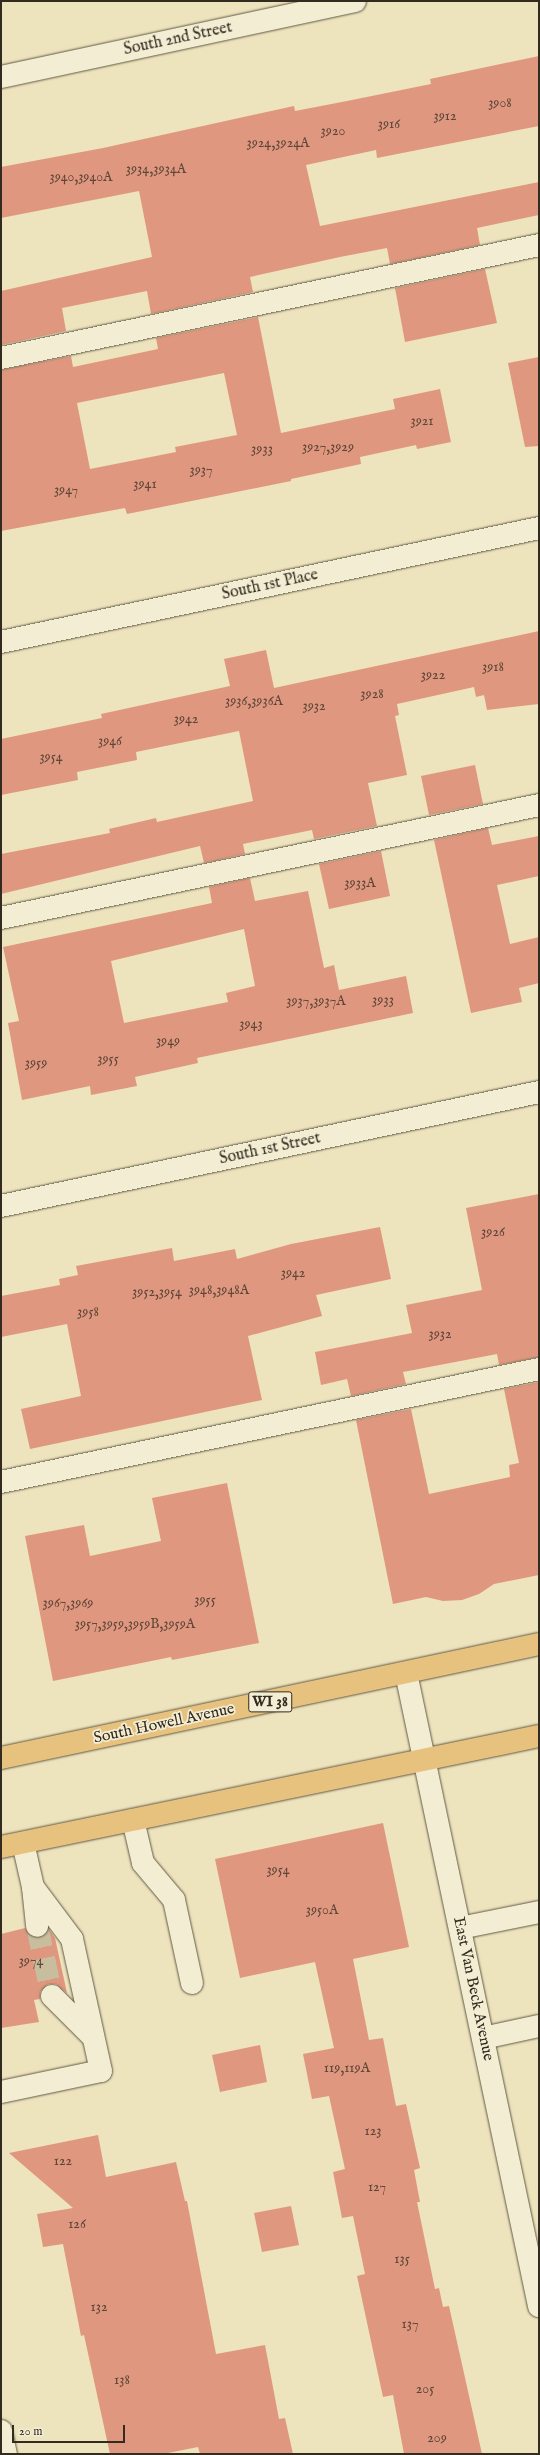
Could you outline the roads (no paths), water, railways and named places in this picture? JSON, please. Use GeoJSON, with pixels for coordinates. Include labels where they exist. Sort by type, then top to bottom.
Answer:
{"type":"FeatureCollection","features":[{"type":"Feature","properties":{"kind":"main road","name":"South Howell Avenue"},"geometry":{"type":"LineString","coordinates":[[1,1758],[539,1644]]}},
{"type":"Feature","properties":{"kind":"main road"},"geometry":{"type":"LineString","coordinates":[[1,1848],[539,1736]]}},
{"type":"Feature","properties":{"kind":"street","name":"South 2nd Street"},"geometry":{"type":"LineString","coordinates":[[1,77],[355,1]]}},
{"type":"Feature","properties":{"kind":"street"},"geometry":{"type":"LineString","coordinates":[[1,358],[539,245]]}},
{"type":"Feature","properties":{"kind":"street","name":"South 1st Place"},"geometry":{"type":"LineString","coordinates":[[1,642],[539,528]]}},
{"type":"Feature","properties":{"kind":"street"},"geometry":{"type":"LineString","coordinates":[[1,918],[539,805]]}},
{"type":"Feature","properties":{"kind":"street","name":"South 1st Street"},"geometry":{"type":"LineString","coordinates":[[1,1206],[539,1092]]}},
{"type":"Feature","properties":{"kind":"street"},"geometry":{"type":"LineString","coordinates":[[1,1482],[539,1369]]}},
{"type":"Feature","properties":{"kind":"street","name":"East Van Beck Avenue"},"geometry":{"type":"LineString","coordinates":[[406,1673],[483,2038],[532,2241],[539,2306]]}},
{"type":"Feature","properties":{"kind":"street"},"geometry":{"type":"LineString","coordinates":[[133,1820],[143,1863],[174,1900],[192,1983]]}},
{"type":"Feature","properties":{"kind":"street"},"geometry":{"type":"LineString","coordinates":[[23,1843],[33,1887],[37,1926]]}},
{"type":"Feature","properties":{"kind":"street"},"geometry":{"type":"LineString","coordinates":[[1,2092],[100,2071],[72,1939],[33,1887]]}},
{"type":"Feature","properties":{"kind":"street"},"geometry":{"type":"LineString","coordinates":[[460,1928],[539,1912]]}},
{"type":"Feature","properties":{"kind":"street"},"geometry":{"type":"LineString","coordinates":[[52,1996],[93,2037]]}},
{"type":"Feature","properties":{"kind":"street"},"geometry":{"type":"LineString","coordinates":[[483,2038],[539,2026]]}},
{"type":"Feature","properties":{"kind":"street"},"geometry":{"type":"LineString","coordinates":[[1,2431],[6,2454]]}},
{"type":"Feature","properties":{"kind":"tunnel"},"geometry":{"type":"LineString","coordinates":[[37,1926],[52,1996]]}}]}
